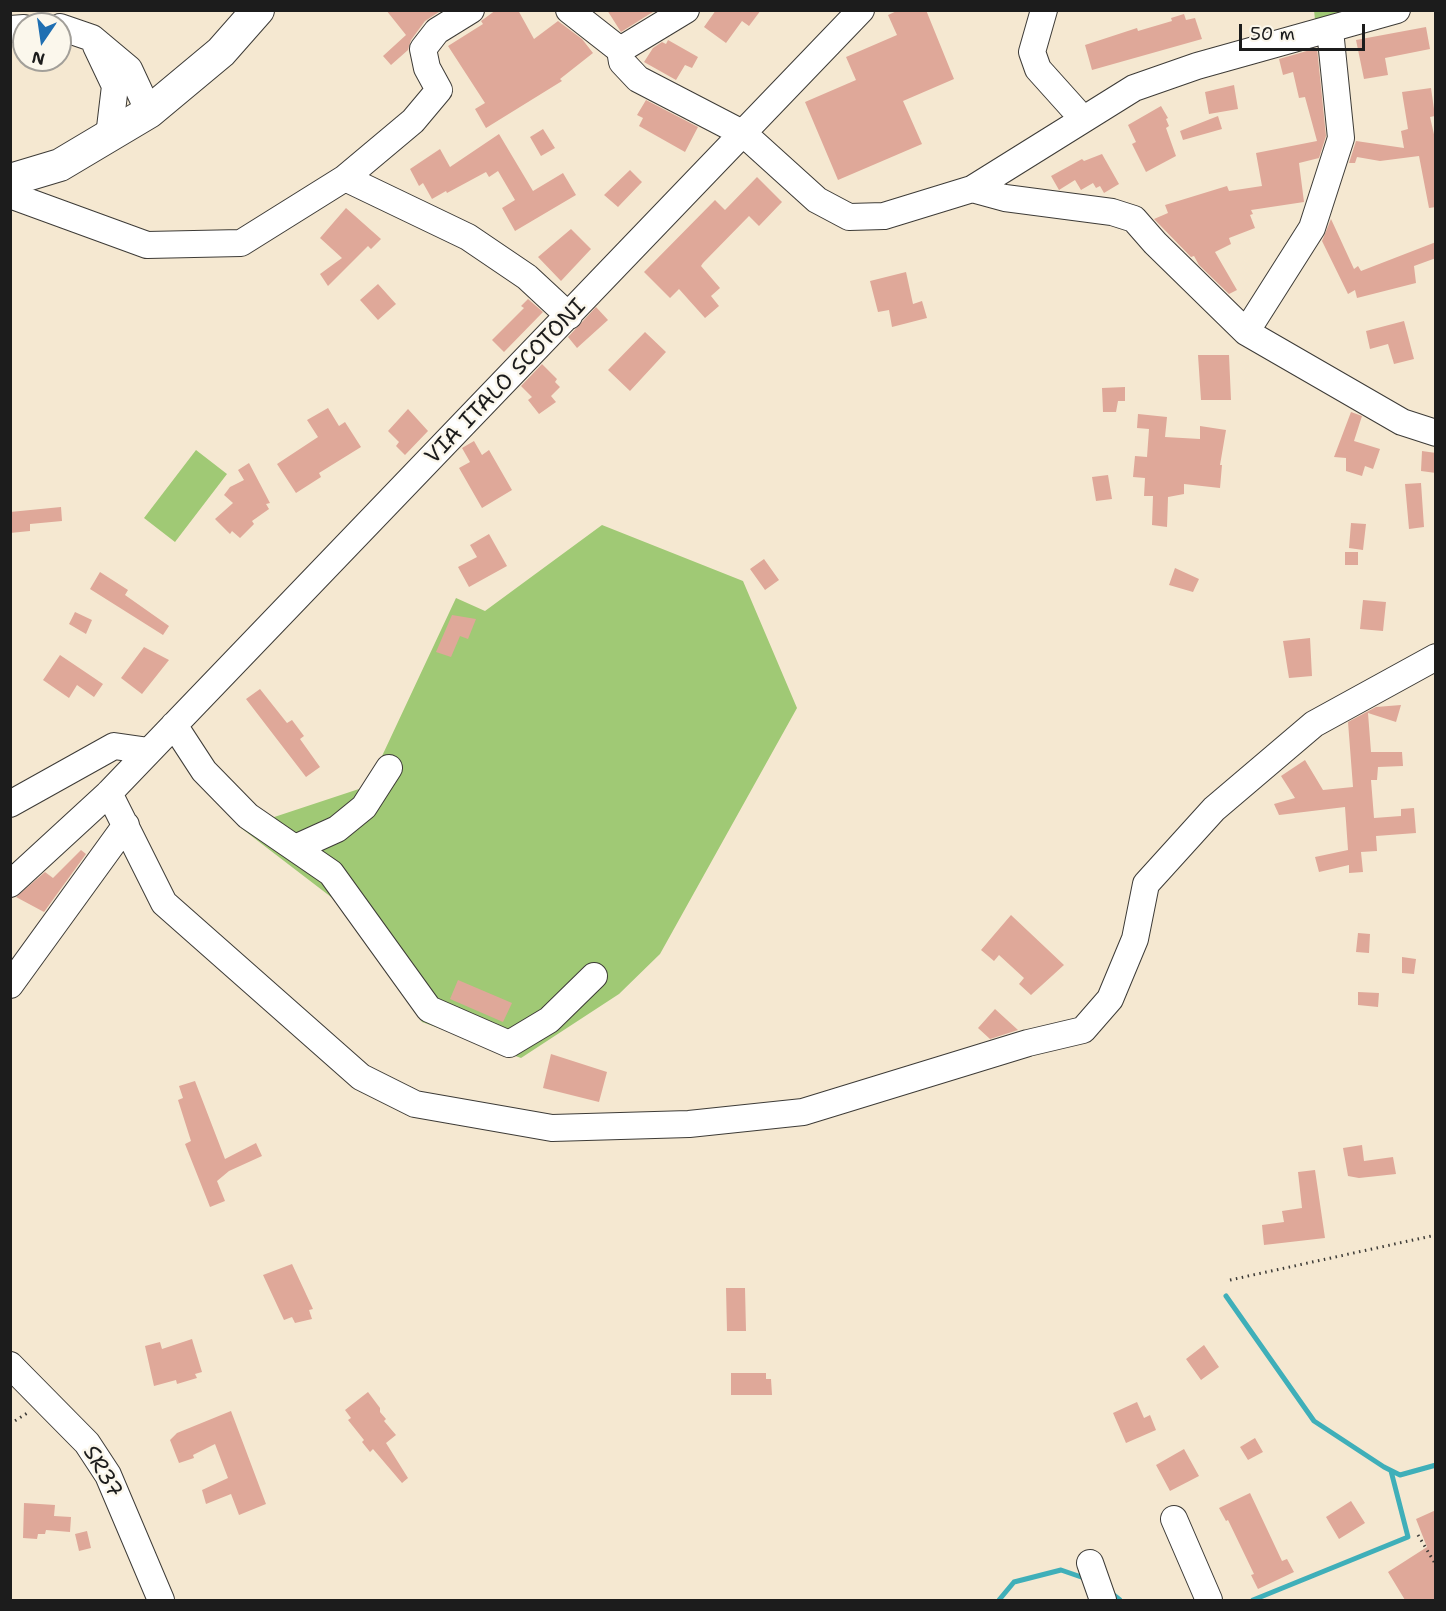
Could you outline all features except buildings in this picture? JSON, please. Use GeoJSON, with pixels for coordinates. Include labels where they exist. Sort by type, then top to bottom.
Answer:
{"type":"FeatureCollection","features":[{"type":"Feature","properties":{"kind":"main road"},"geometry":{"type":"LineString","coordinates":[[10,180],[60,165],[149,112],[221,52],[258,10]]}},
{"type":"Feature","properties":{"kind":"street"},"geometry":{"type":"LineString","coordinates":[[10,195],[147,245],[240,243],[345,178],[413,121],[439,90],[427,68],[423,49],[437,31],[471,10]]}},
{"type":"Feature","properties":{"kind":"street"},"geometry":{"type":"LineString","coordinates":[[569,10],[620,50],[622,62],[638,79],[744,134],[817,200],[849,217],[884,216],[972,189],[1082,118],[1134,88],[1197,66],[1397,10]]}},
{"type":"Feature","properties":{"kind":"street"},"geometry":{"type":"LineString","coordinates":[[620,50],[686,10]]}},
{"type":"Feature","properties":{"kind":"street","name":"VIA ITALO SCOTONI"},"geometry":{"type":"LineString","coordinates":[[10,884],[109,793],[861,10]]}},
{"type":"Feature","properties":{"kind":"street"},"geometry":{"type":"LineString","coordinates":[[1044,10],[1032,52],[1038,69],[1082,118]]}},
{"type":"Feature","properties":{"kind":"street"},"geometry":{"type":"LineString","coordinates":[[1246,332],[1312,228],[1341,138],[1330,30]]}},
{"type":"Feature","properties":{"kind":"street"},"geometry":{"type":"LineString","coordinates":[[72,31],[92,38],[129,69],[149,112]]}},
{"type":"Feature","properties":{"kind":"street"},"geometry":{"type":"LineString","coordinates":[[92,38],[115,86],[109,136]]}},
{"type":"Feature","properties":{"kind":"street"},"geometry":{"type":"LineString","coordinates":[[345,178],[468,237],[527,277],[569,316]]}},
{"type":"Feature","properties":{"kind":"street"},"geometry":{"type":"LineString","coordinates":[[972,189],[1005,198],[1112,212],[1134,219],[1155,243],[1246,332],[1402,422],[1436,433]]}},
{"type":"Feature","properties":{"kind":"street"},"geometry":{"type":"LineString","coordinates":[[109,793],[164,903],[361,1077],[414,1104],[552,1128],[689,1124],[804,1112],[1028,1043],[1083,1030],[1110,999],[1135,939],[1146,884],[1214,809],[1314,724],[1436,657]]}},
{"type":"Feature","properties":{"kind":"street"},"geometry":{"type":"LineString","coordinates":[[174,725],[204,771],[248,816],[331,873],[429,1009],[509,1044],[549,1020],[594,976]]}},
{"type":"Feature","properties":{"kind":"street"},"geometry":{"type":"LineString","coordinates":[[10,804],[114,746],[149,751]]}},
{"type":"Feature","properties":{"kind":"street"},"geometry":{"type":"LineString","coordinates":[[295,848],[337,829],[364,807],[389,768]]}},
{"type":"Feature","properties":{"kind":"street"},"geometry":{"type":"LineString","coordinates":[[10,985],[126,825]]}},
{"type":"Feature","properties":{"kind":"street","name":"SR37"},"geometry":{"type":"LineString","coordinates":[[10,1365],[87,1443],[108,1475],[161,1600]]}},
{"type":"Feature","properties":{"kind":"street"},"geometry":{"type":"LineString","coordinates":[[1174,1519],[1209,1600]]}},
{"type":"Feature","properties":{"kind":"street"},"geometry":{"type":"LineString","coordinates":[[1090,1563],[1103,1600]]}},
{"type":"Feature","properties":{"kind":"path"},"geometry":{"type":"LineString","coordinates":[[1230,1280],[1436,1235]]}},
{"type":"Feature","properties":{"kind":"path"},"geometry":{"type":"LineString","coordinates":[[1418,1535],[1436,1565]]}},
{"type":"Feature","properties":{"kind":"green space"},"geometry":{"type":"Polygon","coordinates":[[[1314,10],[1350,11],[1315,20],[1314,10]]]}},
{"type":"Feature","properties":{"kind":"green space"},"geometry":{"type":"Polygon","coordinates":[[[196,450],[227,474],[175,542],[144,518],[196,450]]]}},
{"type":"Feature","properties":{"kind":"green space"},"geometry":{"type":"Polygon","coordinates":[[[602,525],[743,581],[797,708],[660,954],[619,994],[521,1058],[422,1022],[335,900],[241,828],[368,786],[456,598],[485,611],[602,525]]]}},
{"type":"Feature","properties":{"kind":"waterway"},"geometry":{"type":"LineString","coordinates":[[1226,1296],[1314,1421],[1400,1475],[1436,1465]]}},
{"type":"Feature","properties":{"kind":"waterway"},"geometry":{"type":"LineString","coordinates":[[1253,1600],[1408,1537],[1391,1471]]}},
{"type":"Feature","properties":{"kind":"waterway"},"geometry":{"type":"LineString","coordinates":[[999,1600],[1014,1582],[1061,1570],[1087,1579]]}},
{"type":"Feature","properties":{"kind":"waterway"},"geometry":{"type":"LineString","coordinates":[[1110,1592],[1120,1600]]}}]}
